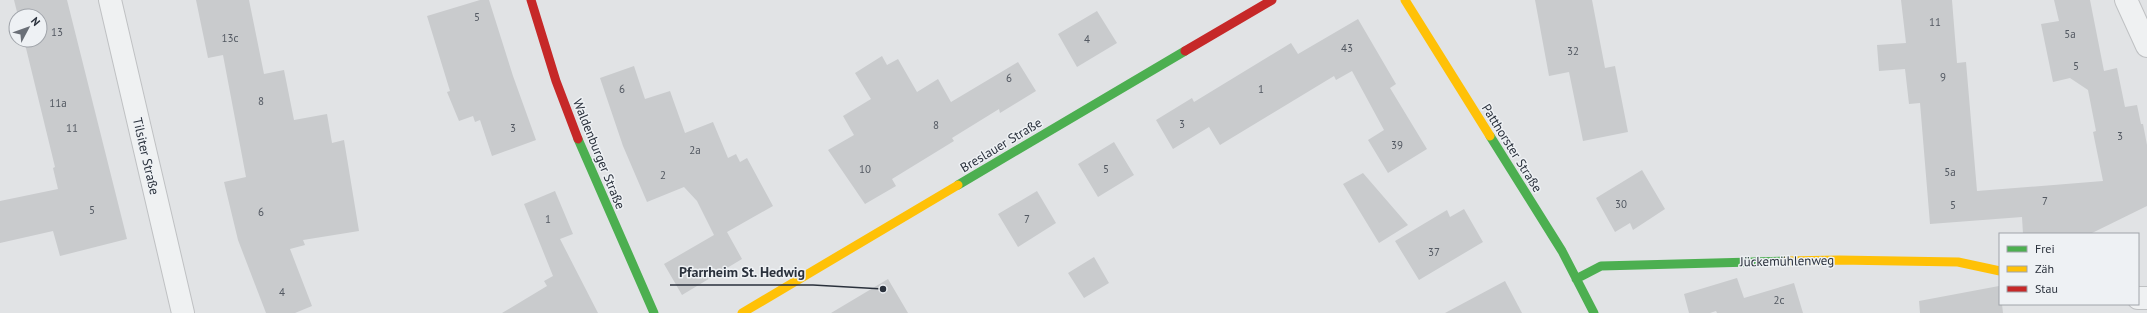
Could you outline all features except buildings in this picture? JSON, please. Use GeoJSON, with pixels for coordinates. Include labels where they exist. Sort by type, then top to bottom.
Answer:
{"type":"FeatureCollection","features":[{"type":"Feature","properties":{"kind":"street","name":"Tilsiter Straße"},"geometry":{"type":"LineString","coordinates":[[110,0],[183,313]]}},
{"type":"Feature","properties":{"kind":"street","name":"Waldenburger Straße"},"geometry":{"type":"LineString","coordinates":[[531,0],[542,42],[596,188],[654,313]]}},
{"type":"Feature","properties":{"kind":"street","name":"Breslauer Straße"},"geometry":{"type":"LineString","coordinates":[[742,313],[1272,0]]}},
{"type":"Feature","properties":{"kind":"street","name":"Patthorster Straße"},"geometry":{"type":"LineString","coordinates":[[1405,0],[1562,251],[1594,313]]}},
{"type":"Feature","properties":{"kind":"street"},"geometry":{"type":"LineString","coordinates":[[2126,0],[2147,46]]}},
{"type":"Feature","properties":{"kind":"street","name":"Jückemühlenweg"},"geometry":{"type":"LineString","coordinates":[[1576,279],[1601,266],[1839,260],[1958,262],[1999,271]]}},
{"type":"Feature","properties":{"kind":"traffic: fast"},"geometry":{"type":"LineString","coordinates":[[958,185],[1185,51]]}},
{"type":"Feature","properties":{"kind":"traffic: fast"},"geometry":{"type":"LineString","coordinates":[[1490,136],[1562,251],[1594,313]]}},
{"type":"Feature","properties":{"kind":"traffic: fast"},"geometry":{"type":"LineString","coordinates":[[578,139],[654,313]]}},
{"type":"Feature","properties":{"kind":"traffic: fast"},"geometry":{"type":"LineString","coordinates":[[1576,279],[1601,266],[1786,261]]}},
{"type":"Feature","properties":{"kind":"traffic: slow"},"geometry":{"type":"LineString","coordinates":[[1405,0],[1490,136]]}},
{"type":"Feature","properties":{"kind":"traffic: slow"},"geometry":{"type":"LineString","coordinates":[[742,313],[958,185]]}},
{"type":"Feature","properties":{"kind":"traffic: slow"},"geometry":{"type":"LineString","coordinates":[[1786,261],[1839,260],[1958,262],[1999,271]]}},
{"type":"Feature","properties":{"kind":"traffic: jam"},"geometry":{"type":"LineString","coordinates":[[531,0],[556,81],[578,139]]}},
{"type":"Feature","properties":{"kind":"traffic: jam"},"geometry":{"type":"LineString","coordinates":[[1185,51],[1272,0]]}},
{"type":"Feature","properties":{"kind":"place","name":"Pfarrheim St. Hedwig"},"geometry":{"type":"Point","coordinates":[883,289]}}]}
